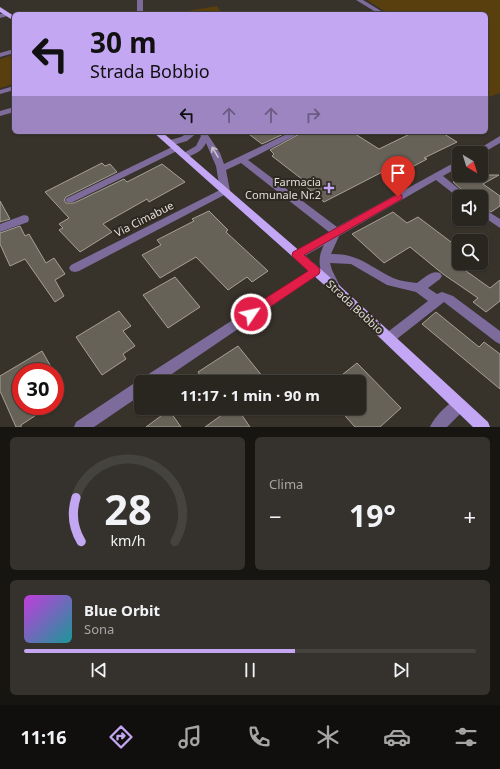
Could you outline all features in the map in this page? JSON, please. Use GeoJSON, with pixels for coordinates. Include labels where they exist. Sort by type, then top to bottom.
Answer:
{"type":"FeatureCollection","features":[{"type":"Feature","properties":{"kind":"main road"},"geometry":{"type":"LineString","coordinates":[[0,9],[12,17]]}},
{"type":"Feature","properties":{"kind":"main road","name":"Strada Bobbio"},"geometry":{"type":"LineString","coordinates":[[159,134],[335,288],[483,427]]}},
{"type":"Feature","properties":{"kind":"street"},"geometry":{"type":"LineString","coordinates":[[140,0],[140,12]]}},
{"type":"Feature","properties":{"kind":"street"},"geometry":{"type":"LineString","coordinates":[[359,0],[380,12]]}},
{"type":"Feature","properties":{"kind":"street"},"geometry":{"type":"LineString","coordinates":[[0,16],[8,14]]}},
{"type":"Feature","properties":{"kind":"street"},"geometry":{"type":"LineString","coordinates":[[0,55],[12,52]]}},
{"type":"Feature","properties":{"kind":"street"},"geometry":{"type":"LineString","coordinates":[[0,92],[12,89]]}},
{"type":"Feature","properties":{"kind":"street"},"geometry":{"type":"LineString","coordinates":[[0,114],[12,110]]}},
{"type":"Feature","properties":{"kind":"street"},"geometry":{"type":"LineString","coordinates":[[70,200],[173,146],[191,134]]}},
{"type":"Feature","properties":{"kind":"street"},"geometry":{"type":"LineString","coordinates":[[184,155],[199,148],[204,134]]}},
{"type":"Feature","properties":{"kind":"street"},"geometry":{"type":"LineString","coordinates":[[204,134],[218,155],[223,168],[225,191]]}},
{"type":"Feature","properties":{"kind":"street"},"geometry":{"type":"LineString","coordinates":[[223,168],[294,134]]}},
{"type":"Feature","properties":{"kind":"street"},"geometry":{"type":"LineString","coordinates":[[488,146],[500,139]]}},
{"type":"Feature","properties":{"kind":"street"},"geometry":{"type":"LineString","coordinates":[[241,159],[336,232]]}},
{"type":"Feature","properties":{"kind":"street"},"geometry":{"type":"LineString","coordinates":[[297,255],[452,166]]}},
{"type":"Feature","properties":{"kind":"street"},"geometry":{"type":"LineString","coordinates":[[436,176],[455,190]]}},
{"type":"Feature","properties":{"kind":"street","name":"Via Cimabue"},"geometry":{"type":"LineString","coordinates":[[75,268],[225,191]]}},
{"type":"Feature","properties":{"kind":"street"},"geometry":{"type":"LineString","coordinates":[[488,215],[500,224]]}},
{"type":"Feature","properties":{"kind":"street"},"geometry":{"type":"LineString","coordinates":[[0,228],[24,220]]}},
{"type":"Feature","properties":{"kind":"street"},"geometry":{"type":"LineString","coordinates":[[335,288],[324,269],[324,259],[325,253],[336,232]]}},
{"type":"Feature","properties":{"kind":"street"},"geometry":{"type":"LineString","coordinates":[[324,259],[339,258],[353,260],[391,282],[420,288],[437,301]]}},
{"type":"Feature","properties":{"kind":"street"},"geometry":{"type":"LineString","coordinates":[[159,375],[315,271]]}},
{"type":"Feature","properties":{"kind":"street"},"geometry":{"type":"LineString","coordinates":[[420,288],[436,276]]}},
{"type":"Feature","properties":{"kind":"street"},"geometry":{"type":"LineString","coordinates":[[388,338],[442,297],[449,300],[500,338]]}},
{"type":"Feature","properties":{"kind":"street"},"geometry":{"type":"LineString","coordinates":[[82,427],[134,392]]}},
{"type":"Feature","properties":{"kind":"street"},"geometry":{"type":"LineString","coordinates":[[437,427],[460,405]]}},
{"type":"Feature","properties":{"kind":"shaded area"},"geometry":{"type":"Polygon","coordinates":[[[367,0],[500,0],[500,93],[488,97],[488,12],[386,12],[367,0]]]}},
{"type":"Feature","properties":{"kind":"shaded area"},"geometry":{"type":"Polygon","coordinates":[[[217,6],[221,12],[181,12],[217,6]]]}},
{"type":"Feature","properties":{"kind":"shaded area"},"geometry":{"type":"Polygon","coordinates":[[[12,56],[12,85],[0,88],[0,59],[12,56]]]}},
{"type":"Feature","properties":{"kind":"building"},"geometry":{"type":"Polygon","coordinates":[[[249,134],[284,134],[262,144],[249,134]]]}},
{"type":"Feature","properties":{"kind":"building"},"geometry":{"type":"Polygon","coordinates":[[[299,134],[355,134],[379,149],[410,134],[444,134],[457,142],[424,158],[427,159],[401,173],[392,167],[324,202],[303,184],[307,183],[272,156],[274,154],[270,150],[299,134]]]}},
{"type":"Feature","properties":{"kind":"building"},"geometry":{"type":"Polygon","coordinates":[[[102,163],[105,166],[110,164],[117,172],[66,197],[64,200],[66,203],[74,203],[124,179],[127,182],[162,164],[185,182],[149,202],[147,199],[103,224],[112,232],[80,252],[59,230],[63,228],[59,224],[69,218],[45,192],[102,163]]]}},
{"type":"Feature","properties":{"kind":"building"},"geometry":{"type":"Polygon","coordinates":[[[488,175],[499,175],[488,181],[488,175]]]}},
{"type":"Feature","properties":{"kind":"building"},"geometry":{"type":"Polygon","coordinates":[[[453,182],[487,182],[483,184],[500,196],[500,206],[491,212],[488,210],[488,190],[462,190],[453,182]]]}},
{"type":"Feature","properties":{"kind":"building"},"geometry":{"type":"Polygon","coordinates":[[[0,201],[10,219],[0,222],[0,201]]]}},
{"type":"Feature","properties":{"kind":"building"},"geometry":{"type":"Polygon","coordinates":[[[209,211],[228,230],[226,232],[268,271],[252,282],[247,277],[228,290],[196,257],[160,278],[142,255],[161,245],[157,240],[194,221],[192,219],[209,211]]]}},
{"type":"Feature","properties":{"kind":"building"},"geometry":{"type":"Polygon","coordinates":[[[393,212],[407,223],[418,217],[452,243],[452,270],[465,270],[490,288],[500,280],[500,301],[486,312],[473,302],[478,298],[443,274],[410,247],[384,263],[352,234],[393,212]]]}},
{"type":"Feature","properties":{"kind":"building"},"geometry":{"type":"Polygon","coordinates":[[[20,226],[25,236],[29,234],[46,263],[54,258],[65,274],[55,280],[64,296],[55,302],[25,259],[10,266],[0,244],[0,233],[20,226]]]}},
{"type":"Feature","properties":{"kind":"building"},"geometry":{"type":"Polygon","coordinates":[[[175,277],[200,307],[168,328],[143,295],[175,277]]]}},
{"type":"Feature","properties":{"kind":"building"},"geometry":{"type":"Polygon","coordinates":[[[119,311],[131,326],[123,331],[135,346],[123,354],[126,359],[102,375],[76,337],[119,311]]]}},
{"type":"Feature","properties":{"kind":"building"},"geometry":{"type":"Polygon","coordinates":[[[436,312],[479,347],[484,342],[500,354],[500,389],[422,324],[436,312]]]}},
{"type":"Feature","properties":{"kind":"building"},"geometry":{"type":"Polygon","coordinates":[[[238,346],[261,375],[200,375],[198,372],[238,346]]]}},
{"type":"Feature","properties":{"kind":"building"},"geometry":{"type":"Polygon","coordinates":[[[42,351],[49,363],[22,363],[42,351]]]}},
{"type":"Feature","properties":{"kind":"building"},"geometry":{"type":"Polygon","coordinates":[[[357,363],[401,408],[380,427],[355,427],[344,415],[366,415],[366,375],[342,375],[357,363]]]}},
{"type":"Feature","properties":{"kind":"building"},"geometry":{"type":"Polygon","coordinates":[[[12,369],[12,415],[36,415],[21,425],[21,427],[16,427],[0,391],[0,376],[12,369]]]}},
{"type":"Feature","properties":{"kind":"building"},"geometry":{"type":"Polygon","coordinates":[[[162,415],[173,415],[181,427],[146,427],[162,415]]]}},
{"type":"Feature","properties":{"kind":"building"},"geometry":{"type":"Polygon","coordinates":[[[222,415],[242,415],[250,427],[205,427],[222,415]]]}},
{"type":"Feature","properties":{"kind":"place","name":"Farmacia Comunale Nr.2"},"geometry":{"type":"Point","coordinates":[329,188]}},
{"type":"Feature","properties":{"kind":"route"},"geometry":{"type":"LineString","coordinates":[[251,314],[315,271],[297,255],[398,197]]}}]}
